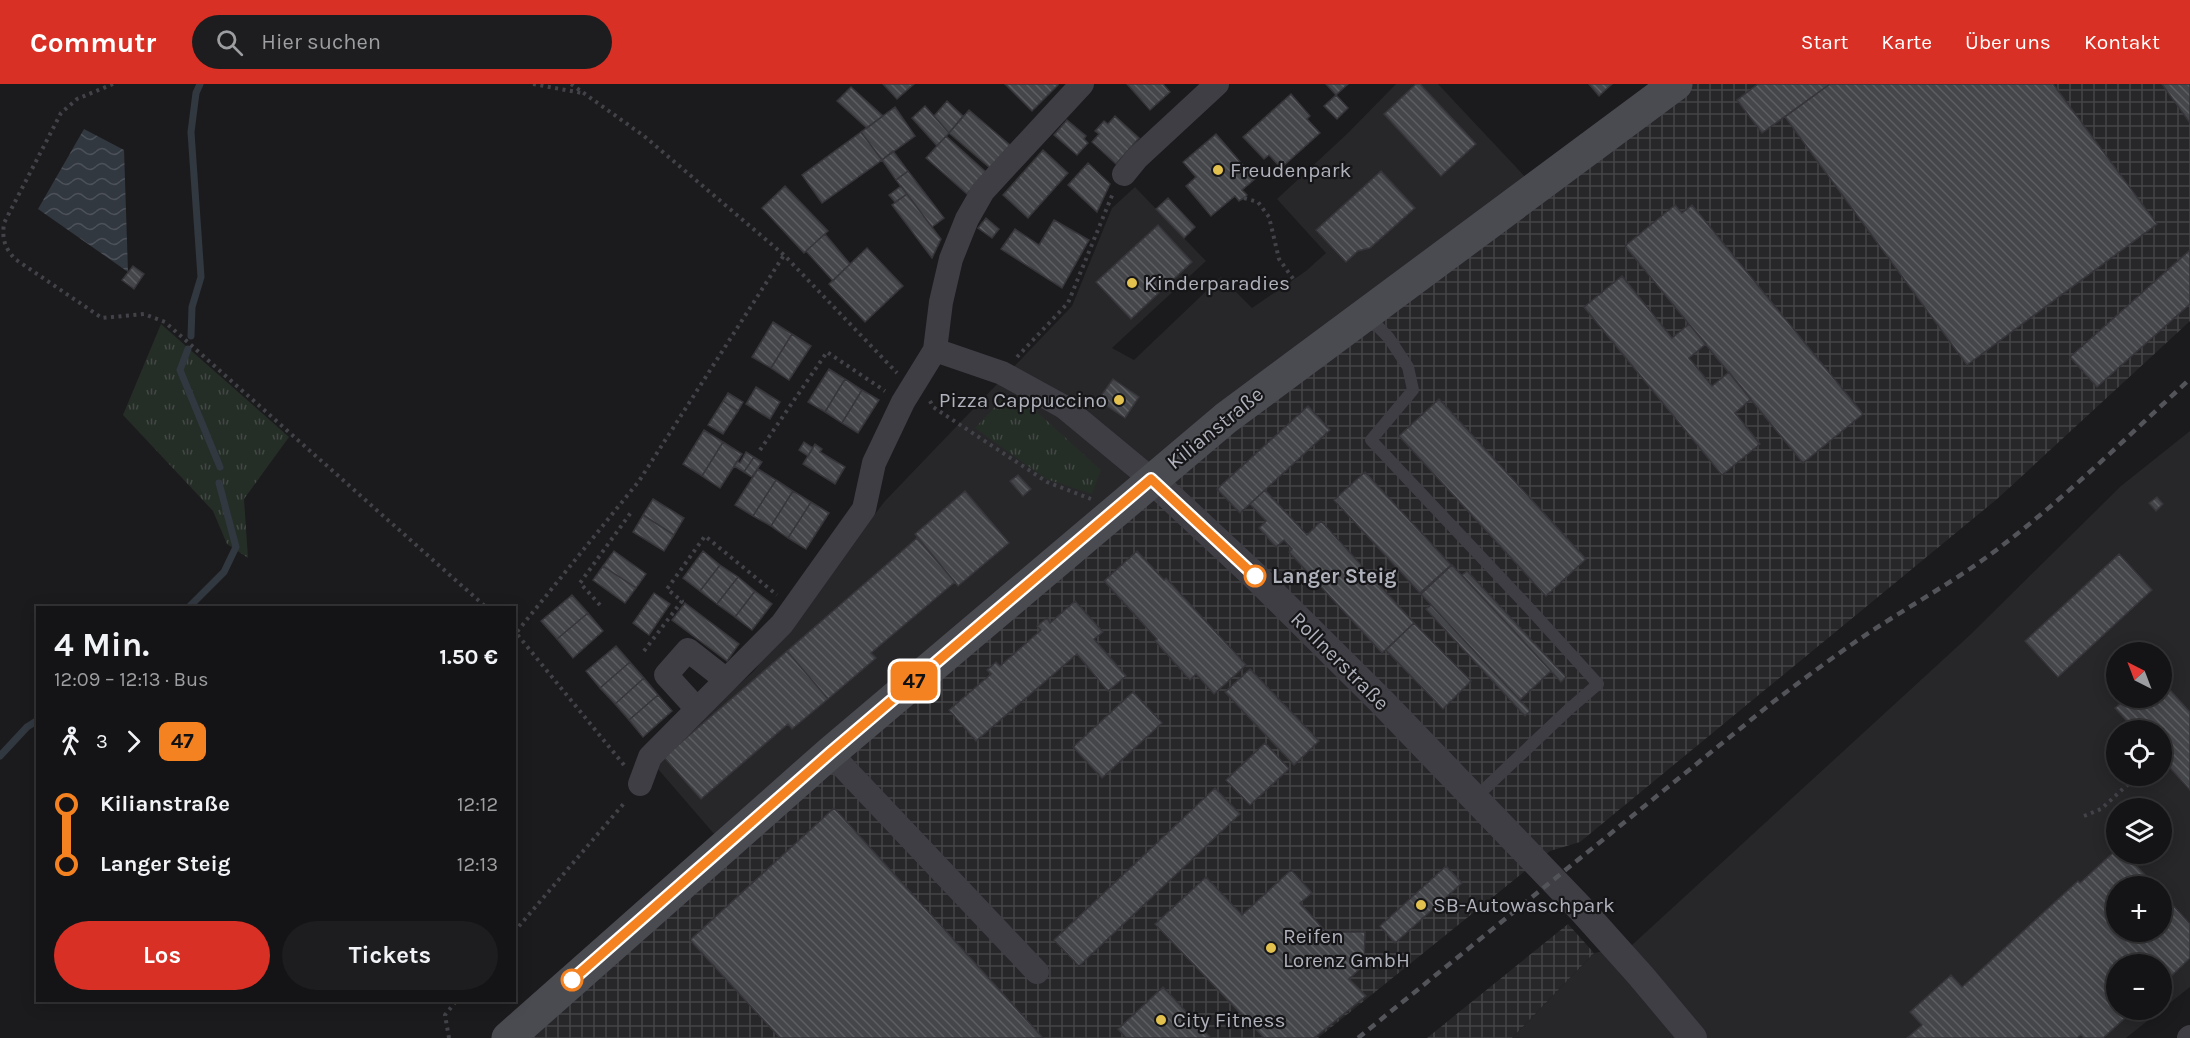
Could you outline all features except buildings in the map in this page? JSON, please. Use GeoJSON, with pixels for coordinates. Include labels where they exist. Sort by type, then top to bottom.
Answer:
{"type":"FeatureCollection","features":[{"type":"Feature","properties":{"kind":"main road","name":"Kilianstraße"},"geometry":{"type":"LineString","coordinates":[[508,1038],[830,753],[1151,479],[1267,386],[1676,84]]}},
{"type":"Feature","properties":{"kind":"street"},"geometry":{"type":"LineString","coordinates":[[1124,174],[1137,158],[1217,84]]}},
{"type":"Feature","properties":{"kind":"street"},"geometry":{"type":"LineString","coordinates":[[640,784],[650,757],[782,624],[864,509],[874,463],[911,388],[935,350],[941,302],[951,259],[967,219],[983,191],[1077,86]]}},
{"type":"Feature","properties":{"kind":"street","name":"Rollnerstraße"},"geometry":{"type":"LineString","coordinates":[[935,350],[1002,373],[1064,407],[1151,479],[1256,576],[1376,695],[1612,943],[1693,1038]]}},
{"type":"Feature","properties":{"kind":"street"},"geometry":{"type":"LineString","coordinates":[[697,709],[666,675],[688,650],[725,679]]}},
{"type":"Feature","properties":{"kind":"street"},"geometry":{"type":"LineString","coordinates":[[830,753],[1037,972]]}},
{"type":"Feature","properties":{"kind":"lane"},"geometry":{"type":"LineString","coordinates":[[1366,314],[1389,338],[1408,367],[1413,390],[1371,440],[1598,684],[1475,798]]}},
{"type":"Feature","properties":{"kind":"path"},"geometry":{"type":"LineString","coordinates":[[113,84],[77,99],[61,113],[4,223],[2,237],[6,249],[15,259],[102,318],[144,314],[165,322],[485,606]]}},
{"type":"Feature","properties":{"kind":"path"},"geometry":{"type":"LineString","coordinates":[[533,84],[585,94]]}},
{"type":"Feature","properties":{"kind":"path"},"geometry":{"type":"LineString","coordinates":[[571,84],[644,136],[784,255],[911,388],[930,401],[933,407],[1047,482],[1093,500],[1110,514]]}},
{"type":"Feature","properties":{"kind":"path"},"geometry":{"type":"LineString","coordinates":[[1002,373],[1068,303],[1115,189],[1124,174]]}},
{"type":"Feature","properties":{"kind":"path"},"geometry":{"type":"LineString","coordinates":[[1244,198],[1258,202],[1269,217],[1279,260],[1294,280]]}},
{"type":"Feature","properties":{"kind":"path"},"geometry":{"type":"LineString","coordinates":[[516,632],[639,481],[784,255]]}},
{"type":"Feature","properties":{"kind":"path"},"geometry":{"type":"LineString","coordinates":[[760,450],[827,352],[890,394],[911,388]]}},
{"type":"Feature","properties":{"kind":"path"},"geometry":{"type":"LineString","coordinates":[[600,604],[580,583],[633,511]]}},
{"type":"Feature","properties":{"kind":"path"},"geometry":{"type":"LineString","coordinates":[[644,651],[682,601],[667,589],[705,536],[794,608]]}},
{"type":"Feature","properties":{"kind":"path"},"geometry":{"type":"LineString","coordinates":[[516,634],[640,784],[516,931]]}},
{"type":"Feature","properties":{"kind":"path"},"geometry":{"type":"LineString","coordinates":[[2084,816],[2101,809],[2126,786]]}},
{"type":"Feature","properties":{"kind":"path"},"geometry":{"type":"LineString","coordinates":[[449,1038],[445,1015],[455,1002]]}},
{"type":"Feature","properties":{"kind":"shaded area"},"geometry":{"type":"Polygon","coordinates":[[[1396,84],[1438,84],[1529,181],[728,850],[651,761],[753,672],[885,501],[1072,306],[1112,208],[1135,187],[1206,261],[1112,348],[1134,360],[1221,277],[1252,308],[1306,271],[1326,253],[1277,199],[1348,133],[1396,84]]]}},
{"type":"Feature","properties":{"kind":"shaded area"},"geometry":{"type":"Polygon","coordinates":[[[1668,84],[2190,84],[2190,321],[1997,499],[1580,842],[1550,851],[1318,1038],[528,1038],[990,627],[1668,84]]]}},
{"type":"Feature","properties":{"kind":"shaded area"},"geometry":{"type":"Polygon","coordinates":[[[2190,431],[2190,987],[2172,1001],[2172,954],[2106,954],[2106,1020],[2148,1020],[2126,1038],[1512,1038],[1594,953],[1632,945],[1970,635],[2121,486],[2190,431]]]}},
{"type":"Feature","properties":{"kind":"shaded area"},"geometry":{"type":"Polygon","coordinates":[[[1568,924],[1594,953],[1512,1038],[1427,1038],[1568,924]]]}},
{"type":"Feature","properties":{"kind":"green space"},"geometry":{"type":"Polygon","coordinates":[[[161,324],[289,437],[244,499],[248,558],[227,544],[213,511],[123,415],[161,324]]]}},
{"type":"Feature","properties":{"kind":"green space"},"geometry":{"type":"Polygon","coordinates":[[[1004,397],[1036,411],[1101,470],[1092,494],[1046,479],[975,428],[1004,397]]]}},
{"type":"Feature","properties":{"kind":"water"},"geometry":{"type":"Polygon","coordinates":[[[84,129],[124,150],[128,272],[38,209],[84,129]]]}},
{"type":"Feature","properties":{"kind":"waterway"},"geometry":{"type":"LineString","coordinates":[[191,336],[192,307],[201,277],[191,132],[196,93],[200,84]]}},
{"type":"Feature","properties":{"kind":"waterway"},"geometry":{"type":"LineString","coordinates":[[188,349],[180,370],[220,467]]}},
{"type":"Feature","properties":{"kind":"waterway"},"geometry":{"type":"LineString","coordinates":[[190,606],[224,572],[236,547],[219,483]]}},
{"type":"Feature","properties":{"kind":"waterway"},"geometry":{"type":"LineString","coordinates":[[0,756],[27,727],[36,721]]}},
{"type":"Feature","properties":{"kind":"railway"},"geometry":{"type":"LineString","coordinates":[[1358,1038],[1773,702],[1828,661],[1965,572],[2017,534],[2093,469],[2190,379]]}},
{"type":"Feature","properties":{"kind":"bus line","name":"47"},"geometry":{"type":"LineString","coordinates":[[572,980],[830,753],[1151,479],[1255,576]]}},
{"type":"Feature","properties":{"kind":"place","name":"Freudenpark"},"geometry":{"type":"Point","coordinates":[1218,170]}},
{"type":"Feature","properties":{"kind":"place","name":"Kinderparadies"},"geometry":{"type":"Point","coordinates":[1132,283]}},
{"type":"Feature","properties":{"kind":"place","name":"Pizza Cappuccino"},"geometry":{"type":"Point","coordinates":[1119,400]}},
{"type":"Feature","properties":{"kind":"place","name":"Langer Steig"},"geometry":{"type":"Point","coordinates":[1255,576]}},
{"type":"Feature","properties":{"kind":"place","name":"SB-Autowaschpark"},"geometry":{"type":"Point","coordinates":[1421,905]}},
{"type":"Feature","properties":{"kind":"place","name":"Reifen Lorenz GmbH"},"geometry":{"type":"Point","coordinates":[1271,948]}},
{"type":"Feature","properties":{"kind":"place","name":"City Fitness"},"geometry":{"type":"Point","coordinates":[1161,1020]}}]}
